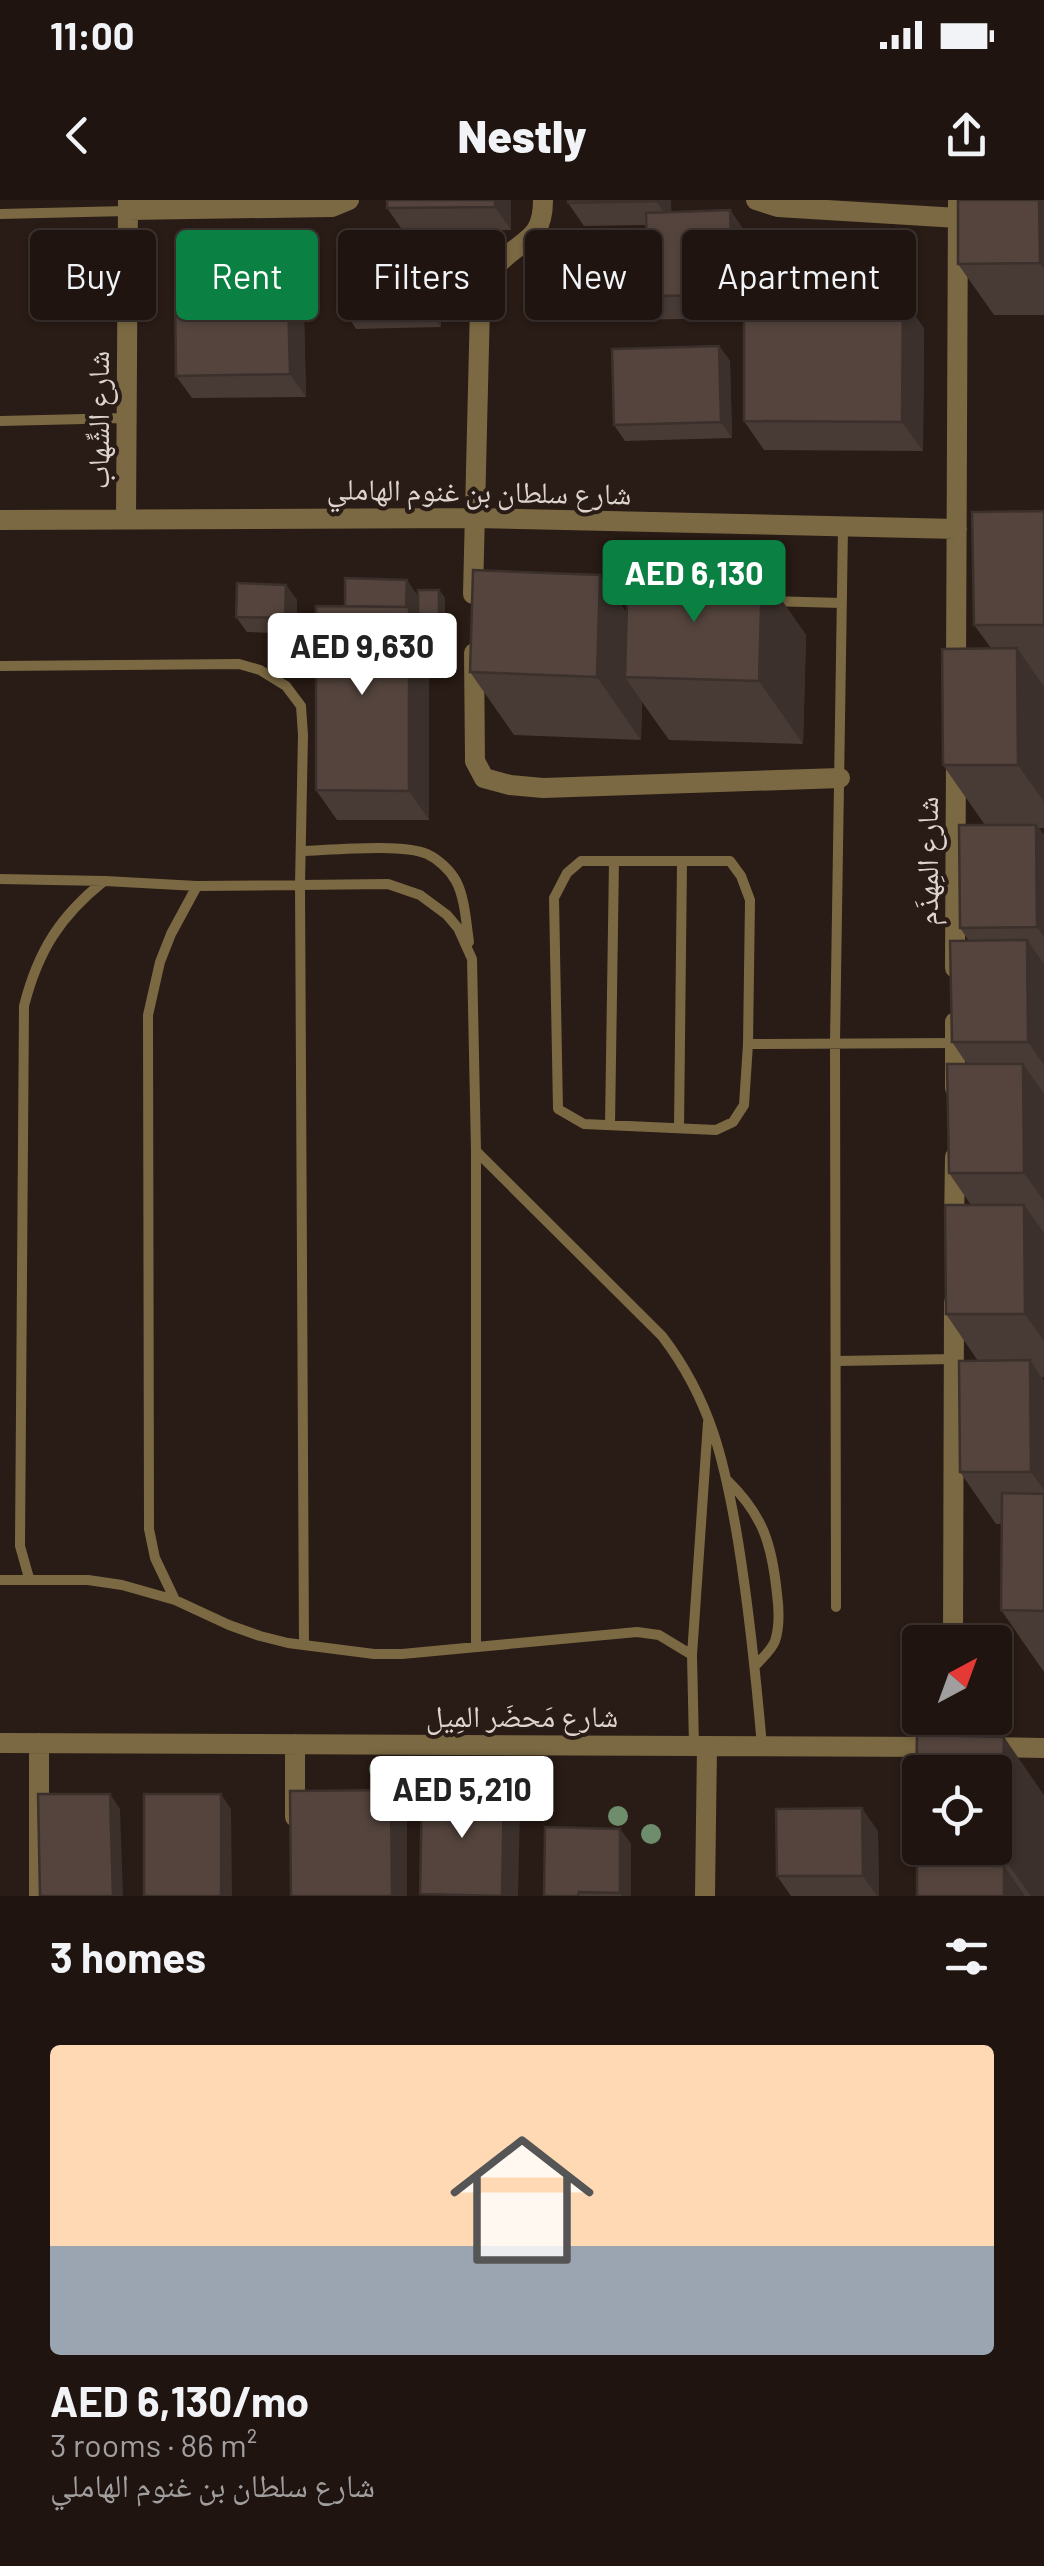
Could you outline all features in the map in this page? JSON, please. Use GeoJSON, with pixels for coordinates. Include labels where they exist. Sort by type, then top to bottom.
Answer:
{"type":"FeatureCollection","features":[{"type":"Feature","properties":{"kind":"street"},"geometry":{"type":"LineString","coordinates":[[128,205],[332,207],[349,200]]}},
{"type":"Feature","properties":{"kind":"street"},"geometry":{"type":"LineString","coordinates":[[543,200],[540,228],[499,262],[486,280],[480,305],[475,761],[484,778],[544,788],[840,778]]}},
{"type":"Feature","properties":{"kind":"street"},"geometry":{"type":"LineString","coordinates":[[756,200],[778,207],[958,209],[956,687]]}},
{"type":"Feature","properties":{"kind":"street","name":"شارع الشِّهاب"},"geometry":{"type":"LineString","coordinates":[[126,520],[128,205]]}},
{"type":"Feature","properties":{"kind":"street","name":"شارع سلطان بن غنوم الهاملي"},"geometry":{"type":"LineString","coordinates":[[0,520],[475,518],[957,529]]}},
{"type":"Feature","properties":{"kind":"street","name":"شارع المِهذَم"},"geometry":{"type":"LineString","coordinates":[[955,1102],[956,746]]}},
{"type":"Feature","properties":{"kind":"street"},"geometry":{"type":"LineString","coordinates":[[954,1241],[955,1142]]}},
{"type":"Feature","properties":{"kind":"street"},"geometry":{"type":"LineString","coordinates":[[953,1625],[954,1280]]}},
{"type":"Feature","properties":{"kind":"street"},"geometry":{"type":"LineString","coordinates":[[953,1735],[953,1755]]}},
{"type":"Feature","properties":{"kind":"street","name":"شارع مَحضَر المِيل"},"geometry":{"type":"LineString","coordinates":[[0,1743],[1044,1748]]}},
{"type":"Feature","properties":{"kind":"street"},"geometry":{"type":"LineString","coordinates":[[39,1896],[40,1743]]}},
{"type":"Feature","properties":{"kind":"street"},"geometry":{"type":"LineString","coordinates":[[294,1839],[295,1744]]}},
{"type":"Feature","properties":{"kind":"street"},"geometry":{"type":"LineString","coordinates":[[700,1746],[705,1896]]}},
{"type":"Feature","properties":{"kind":"lane"},"geometry":{"type":"LineString","coordinates":[[0,214],[128,205]]}},
{"type":"Feature","properties":{"kind":"lane"},"geometry":{"type":"LineString","coordinates":[[0,421],[127,418]]}},
{"type":"Feature","properties":{"kind":"lane"},"geometry":{"type":"LineString","coordinates":[[836,1607],[836,1042],[843,526]]}},
{"type":"Feature","properties":{"kind":"lane"},"geometry":{"type":"LineString","coordinates":[[764,600],[841,602]]}},
{"type":"Feature","properties":{"kind":"lane"},"geometry":{"type":"LineString","coordinates":[[0,666],[238,664],[260,670],[286,686],[301,706],[304,1645]]}},
{"type":"Feature","properties":{"kind":"lane"},"geometry":{"type":"LineString","coordinates":[[302,850],[406,849],[428,854],[449,871],[461,893],[472,959],[476,1151],[476,1646]]}},
{"type":"Feature","properties":{"kind":"lane"},"geometry":{"type":"LineString","coordinates":[[582,862],[614,862],[730,862],[741,876],[750,900],[744,1105],[733,1122],[716,1130],[584,1124],[558,1109],[554,898],[566,873],[582,862]]}},
{"type":"Feature","properties":{"kind":"lane"},"geometry":{"type":"LineString","coordinates":[[610,1125],[614,862]]}},
{"type":"Feature","properties":{"kind":"lane"},"geometry":{"type":"LineString","coordinates":[[679,1128],[682,862]]}},
{"type":"Feature","properties":{"kind":"lane"},"geometry":{"type":"LineString","coordinates":[[0,879],[197,886],[388,884],[420,894],[447,915],[472,959]]}},
{"type":"Feature","properties":{"kind":"lane"},"geometry":{"type":"LineString","coordinates":[[29,1578],[20,1546],[24,1006],[40,956],[54,933],[68,913],[105,881]]}},
{"type":"Feature","properties":{"kind":"lane"},"geometry":{"type":"LineString","coordinates":[[175,1600],[156,1558],[149,1529],[148,1015],[160,962],[197,886]]}},
{"type":"Feature","properties":{"kind":"lane"},"geometry":{"type":"LineString","coordinates":[[748,1044],[955,1043]]}},
{"type":"Feature","properties":{"kind":"lane"},"geometry":{"type":"LineString","coordinates":[[476,1151],[662,1336],[680,1360],[709,1416],[728,1480],[748,1600],[762,1746]]}},
{"type":"Feature","properties":{"kind":"lane"},"geometry":{"type":"LineString","coordinates":[[837,1361],[954,1360]]}},
{"type":"Feature","properties":{"kind":"lane"},"geometry":{"type":"LineString","coordinates":[[700,1746],[692,1655],[709,1416]]}},
{"type":"Feature","properties":{"kind":"lane"},"geometry":{"type":"LineString","coordinates":[[728,1480],[755,1511],[774,1565],[778,1629],[774,1643],[755,1666]]}},
{"type":"Feature","properties":{"kind":"lane"},"geometry":{"type":"LineString","coordinates":[[0,1580],[88,1580],[122,1585],[175,1600],[244,1630],[304,1645],[374,1654],[638,1632],[660,1636],[692,1655]]}},
{"type":"Feature","properties":{"kind":"building"},"geometry":{"type":"Polygon","coordinates":[[[387,200],[495,200],[495,207],[387,208],[387,200]]]}},
{"type":"Feature","properties":{"kind":"building"},"geometry":{"type":"Polygon","coordinates":[[[656,200],[656,201],[568,203],[656,200]]]}},
{"type":"Feature","properties":{"kind":"building"},"geometry":{"type":"Polygon","coordinates":[[[958,200],[1039,200],[1040,263],[958,264],[958,200]]]}},
{"type":"Feature","properties":{"kind":"building"},"geometry":{"type":"Polygon","coordinates":[[[730,210],[731,230],[682,230],[682,296],[662,296],[662,230],[646,230],[646,213],[730,210]]]}},
{"type":"Feature","properties":{"kind":"building"},"geometry":{"type":"Polygon","coordinates":[[[175,294],[176,320],[289,320],[290,374],[176,376],[175,294]]]}},
{"type":"Feature","properties":{"kind":"building"},"geometry":{"type":"Polygon","coordinates":[[[744,320],[903,320],[902,422],[744,421],[744,320]]]}},
{"type":"Feature","properties":{"kind":"building"},"geometry":{"type":"Polygon","coordinates":[[[719,346],[721,422],[614,425],[612,349],[719,346]]]}},
{"type":"Feature","properties":{"kind":"building"},"geometry":{"type":"Polygon","coordinates":[[[1044,511],[1044,625],[974,625],[972,512],[1044,511]]]}},
{"type":"Feature","properties":{"kind":"building"},"geometry":{"type":"Polygon","coordinates":[[[628,568],[762,572],[759,681],[625,677],[628,568]]]}},
{"type":"Feature","properties":{"kind":"building"},"geometry":{"type":"Polygon","coordinates":[[[473,570],[600,575],[597,677],[470,672],[473,570]]]}},
{"type":"Feature","properties":{"kind":"building"},"geometry":{"type":"Polygon","coordinates":[[[345,578],[407,580],[406,607],[345,606],[345,578]]]}},
{"type":"Feature","properties":{"kind":"building"},"geometry":{"type":"Polygon","coordinates":[[[237,583],[286,585],[285,618],[236,617],[237,583]]]}},
{"type":"Feature","properties":{"kind":"building"},"geometry":{"type":"Polygon","coordinates":[[[418,590],[439,590],[439,614],[418,615],[418,590]]]}},
{"type":"Feature","properties":{"kind":"building"},"geometry":{"type":"Polygon","coordinates":[[[316,606],[409,607],[409,791],[316,790],[316,606]]]}},
{"type":"Feature","properties":{"kind":"building"},"geometry":{"type":"Polygon","coordinates":[[[1017,648],[1018,765],[943,765],[942,649],[1017,648]]]}},
{"type":"Feature","properties":{"kind":"building"},"geometry":{"type":"Polygon","coordinates":[[[959,825],[1036,825],[1037,927],[960,928],[959,825]]]}},
{"type":"Feature","properties":{"kind":"building"},"geometry":{"type":"Polygon","coordinates":[[[1027,940],[1028,1042],[952,1042],[950,941],[1027,940]]]}},
{"type":"Feature","properties":{"kind":"building"},"geometry":{"type":"Polygon","coordinates":[[[947,1064],[1023,1064],[1024,1173],[949,1173],[947,1064]]]}},
{"type":"Feature","properties":{"kind":"building"},"geometry":{"type":"Polygon","coordinates":[[[945,1205],[1024,1205],[1025,1314],[946,1314],[945,1205]]]}},
{"type":"Feature","properties":{"kind":"building"},"geometry":{"type":"Polygon","coordinates":[[[1030,1360],[1031,1472],[960,1472],[959,1361],[1030,1360]]]}},
{"type":"Feature","properties":{"kind":"building"},"geometry":{"type":"Polygon","coordinates":[[[1002,1493],[1044,1494],[1044,1611],[1001,1610],[1002,1493]]]}},
{"type":"Feature","properties":{"kind":"building"},"geometry":{"type":"Polygon","coordinates":[[[917,1735],[1004,1737],[1004,1755],[917,1755],[917,1735]]]}},
{"type":"Feature","properties":{"kind":"building"},"geometry":{"type":"Polygon","coordinates":[[[422,1785],[504,1788],[502,1896],[420,1894],[422,1785]]]}},
{"type":"Feature","properties":{"kind":"building"},"geometry":{"type":"Polygon","coordinates":[[[391,1790],[392,1896],[291,1896],[290,1791],[391,1790]]]}},
{"type":"Feature","properties":{"kind":"building"},"geometry":{"type":"Polygon","coordinates":[[[38,1794],[110,1794],[113,1896],[40,1896],[38,1794]]]}},
{"type":"Feature","properties":{"kind":"building"},"geometry":{"type":"Polygon","coordinates":[[[144,1794],[221,1794],[221,1896],[144,1896],[144,1794]]]}},
{"type":"Feature","properties":{"kind":"building"},"geometry":{"type":"Polygon","coordinates":[[[862,1808],[863,1876],[777,1876],[776,1809],[862,1808]]]}},
{"type":"Feature","properties":{"kind":"building"},"geometry":{"type":"Polygon","coordinates":[[[545,1827],[620,1829],[620,1893],[544,1896],[545,1827]]]}},
{"type":"Feature","properties":{"kind":"building"},"geometry":{"type":"Polygon","coordinates":[[[917,1865],[1004,1866],[1004,1896],[917,1896],[917,1865]]]}}]}
